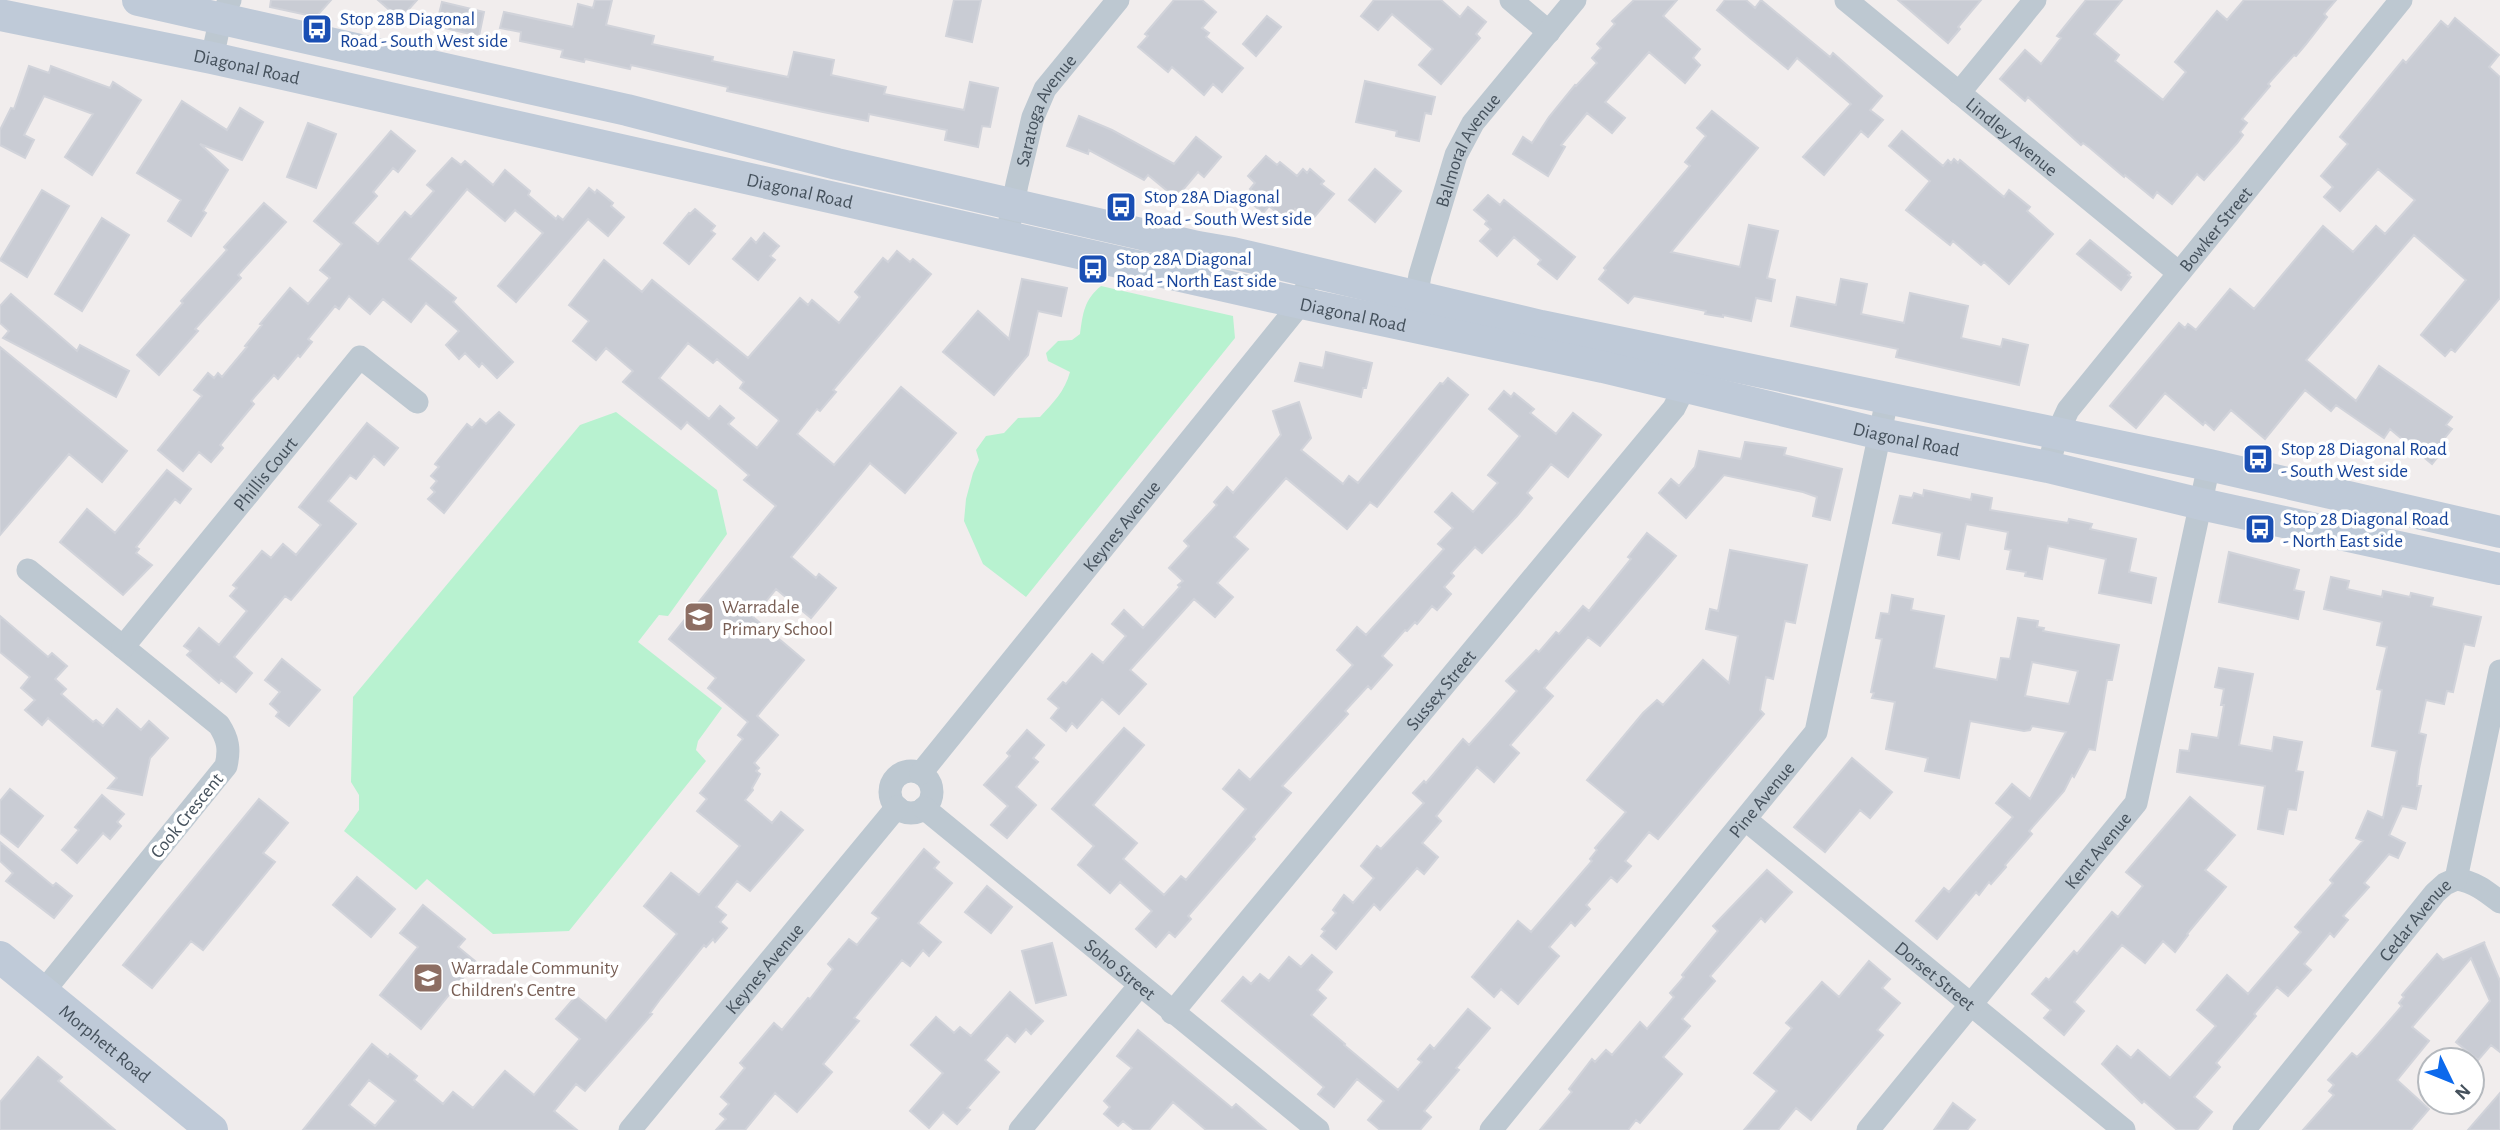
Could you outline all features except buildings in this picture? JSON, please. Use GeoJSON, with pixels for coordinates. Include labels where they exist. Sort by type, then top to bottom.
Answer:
{"type":"FeatureCollection","features":[{"type":"Feature","properties":{"kind":"main road","name":"Diagonal Road"},"geometry":{"type":"LineString","coordinates":[[138,0],[225,9],[837,164],[1416,295],[1541,326],[1881,434],[2048,467],[2201,504],[2500,569]]}},
{"type":"Feature","properties":{"kind":"main road","name":"Diagonal Road"},"geometry":{"type":"LineString","coordinates":[[0,12],[1411,327],[1603,366],[1688,371],[1887,400],[2209,465],[2500,532]]}},
{"type":"Feature","properties":{"kind":"main road"},"geometry":{"type":"LineString","coordinates":[[617,148],[627,110]]}},
{"type":"Feature","properties":{"kind":"main road","name":"Morphett Road"},"geometry":{"type":"LineString","coordinates":[[0,957],[212,1130]]}},
{"type":"Feature","properties":{"kind":"street"},"geometry":{"type":"LineString","coordinates":[[0,12],[2,0]]}},
{"type":"Feature","properties":{"kind":"street","name":"Saratoga Avenue"},"geometry":{"type":"LineString","coordinates":[[1007,236],[1032,117],[1045,89],[1118,0]]}},
{"type":"Feature","properties":{"kind":"street"},"geometry":{"type":"LineString","coordinates":[[1511,0],[1549,32]]}},
{"type":"Feature","properties":{"kind":"street","name":"Balmoral Avenue"},"geometry":{"type":"LineString","coordinates":[[1411,327],[1420,275],[1456,155],[1473,123],[1575,0]]}},
{"type":"Feature","properties":{"kind":"street","name":"Lindley Avenue"},"geometry":{"type":"LineString","coordinates":[[1846,0],[2179,273]]}},
{"type":"Feature","properties":{"kind":"street"},"geometry":{"type":"LineString","coordinates":[[1959,93],[2035,0]]}},
{"type":"Feature","properties":{"kind":"street","name":"Bowker Street"},"geometry":{"type":"LineString","coordinates":[[2048,467],[2057,434],[2068,410],[2401,0]]}},
{"type":"Feature","properties":{"kind":"street"},"geometry":{"type":"LineString","coordinates":[[212,58],[225,9]]}},
{"type":"Feature","properties":{"kind":"street","name":"Keynes Avenue"},"geometry":{"type":"LineString","coordinates":[[921,773],[1301,303],[1310,272]]}},
{"type":"Feature","properties":{"kind":"street","name":"Phillis Court"},"geometry":{"type":"LineString","coordinates":[[123,647],[360,358],[418,402]]}},
{"type":"Feature","properties":{"kind":"street","name":"Sussex Street"},"geometry":{"type":"LineString","coordinates":[[1172,1013],[1674,408],[1688,371]]}},
{"type":"Feature","properties":{"kind":"street","name":"Pine Avenue"},"geometry":{"type":"LineString","coordinates":[[1491,1130],[1816,732],[1887,400]]}},
{"type":"Feature","properties":{"kind":"street","name":"Kent Avenue"},"geometry":{"type":"LineString","coordinates":[[1868,1130],[2136,803],[2209,465]]}},
{"type":"Feature","properties":{"kind":"street","name":"Cook Crescent"},"geometry":{"type":"LineString","coordinates":[[28,570],[219,724],[229,751],[226,766],[43,992]]}},
{"type":"Feature","properties":{"kind":"street","name":"Cedar Avenue"},"geometry":{"type":"LineString","coordinates":[[2244,1130],[2435,893],[2456,879],[2500,671]]}},
{"type":"Feature","properties":{"kind":"street"},"geometry":{"type":"LineString","coordinates":[[906,771],[921,773],[932,788],[932,796],[924,808],[911,813],[897,807],[890,794],[894,779],[906,771]]}},
{"type":"Feature","properties":{"kind":"street","name":"Keynes Avenue"},"geometry":{"type":"LineString","coordinates":[[630,1130],[897,807]]}},
{"type":"Feature","properties":{"kind":"street","name":"Soho Street"},"geometry":{"type":"LineString","coordinates":[[924,808],[1318,1130]]}},
{"type":"Feature","properties":{"kind":"street","name":"Dorset Street"},"geometry":{"type":"LineString","coordinates":[[1746,820],[2124,1130]]}},
{"type":"Feature","properties":{"kind":"street"},"geometry":{"type":"LineString","coordinates":[[2456,879],[2472,882],[2500,902]]}},
{"type":"Feature","properties":{"kind":"street"},"geometry":{"type":"LineString","coordinates":[[1020,1130],[1140,985]]}},
{"type":"Feature","properties":{"kind":"green space"},"geometry":{"type":"Polygon","coordinates":[[[1101,286],[1233,316],[1235,338],[1026,597],[983,564],[964,521],[966,499],[979,460],[976,450],[986,436],[1004,433],[1018,418],[1040,417],[1058,396],[1070,372],[1048,361],[1046,353],[1058,341],[1072,340],[1080,334],[1083,313],[1095,291],[1101,286]]]}},
{"type":"Feature","properties":{"kind":"green space"},"geometry":{"type":"Polygon","coordinates":[[[616,412],[717,490],[727,534],[668,616],[659,615],[638,642],[722,708],[698,741],[696,750],[706,761],[569,931],[493,934],[427,879],[416,890],[344,831],[359,810],[359,795],[351,782],[353,697],[580,425],[616,412]]]}},
{"type":"Feature","properties":{"kind":"place","name":"Stop 28B Diagonal Road - South West side"},"geometry":{"type":"Point","coordinates":[317,29]}},
{"type":"Feature","properties":{"kind":"place","name":"Stop 28A Diagonal Road - South West side"},"geometry":{"type":"Point","coordinates":[1121,207]}},
{"type":"Feature","properties":{"kind":"place","name":"Stop 28A Diagonal Road - North East side"},"geometry":{"type":"Point","coordinates":[1093,269]}},
{"type":"Feature","properties":{"kind":"place","name":"Stop 28 Diagonal Road - South West side"},"geometry":{"type":"Point","coordinates":[2258,459]}},
{"type":"Feature","properties":{"kind":"place","name":"Stop 28 Diagonal Road - North East side"},"geometry":{"type":"Point","coordinates":[2260,529]}},
{"type":"Feature","properties":{"kind":"place","name":"Warradale Primary School"},"geometry":{"type":"Point","coordinates":[699,617]}},
{"type":"Feature","properties":{"kind":"place","name":"Warradale Community Children's Centre"},"geometry":{"type":"Point","coordinates":[428,978]}}]}
